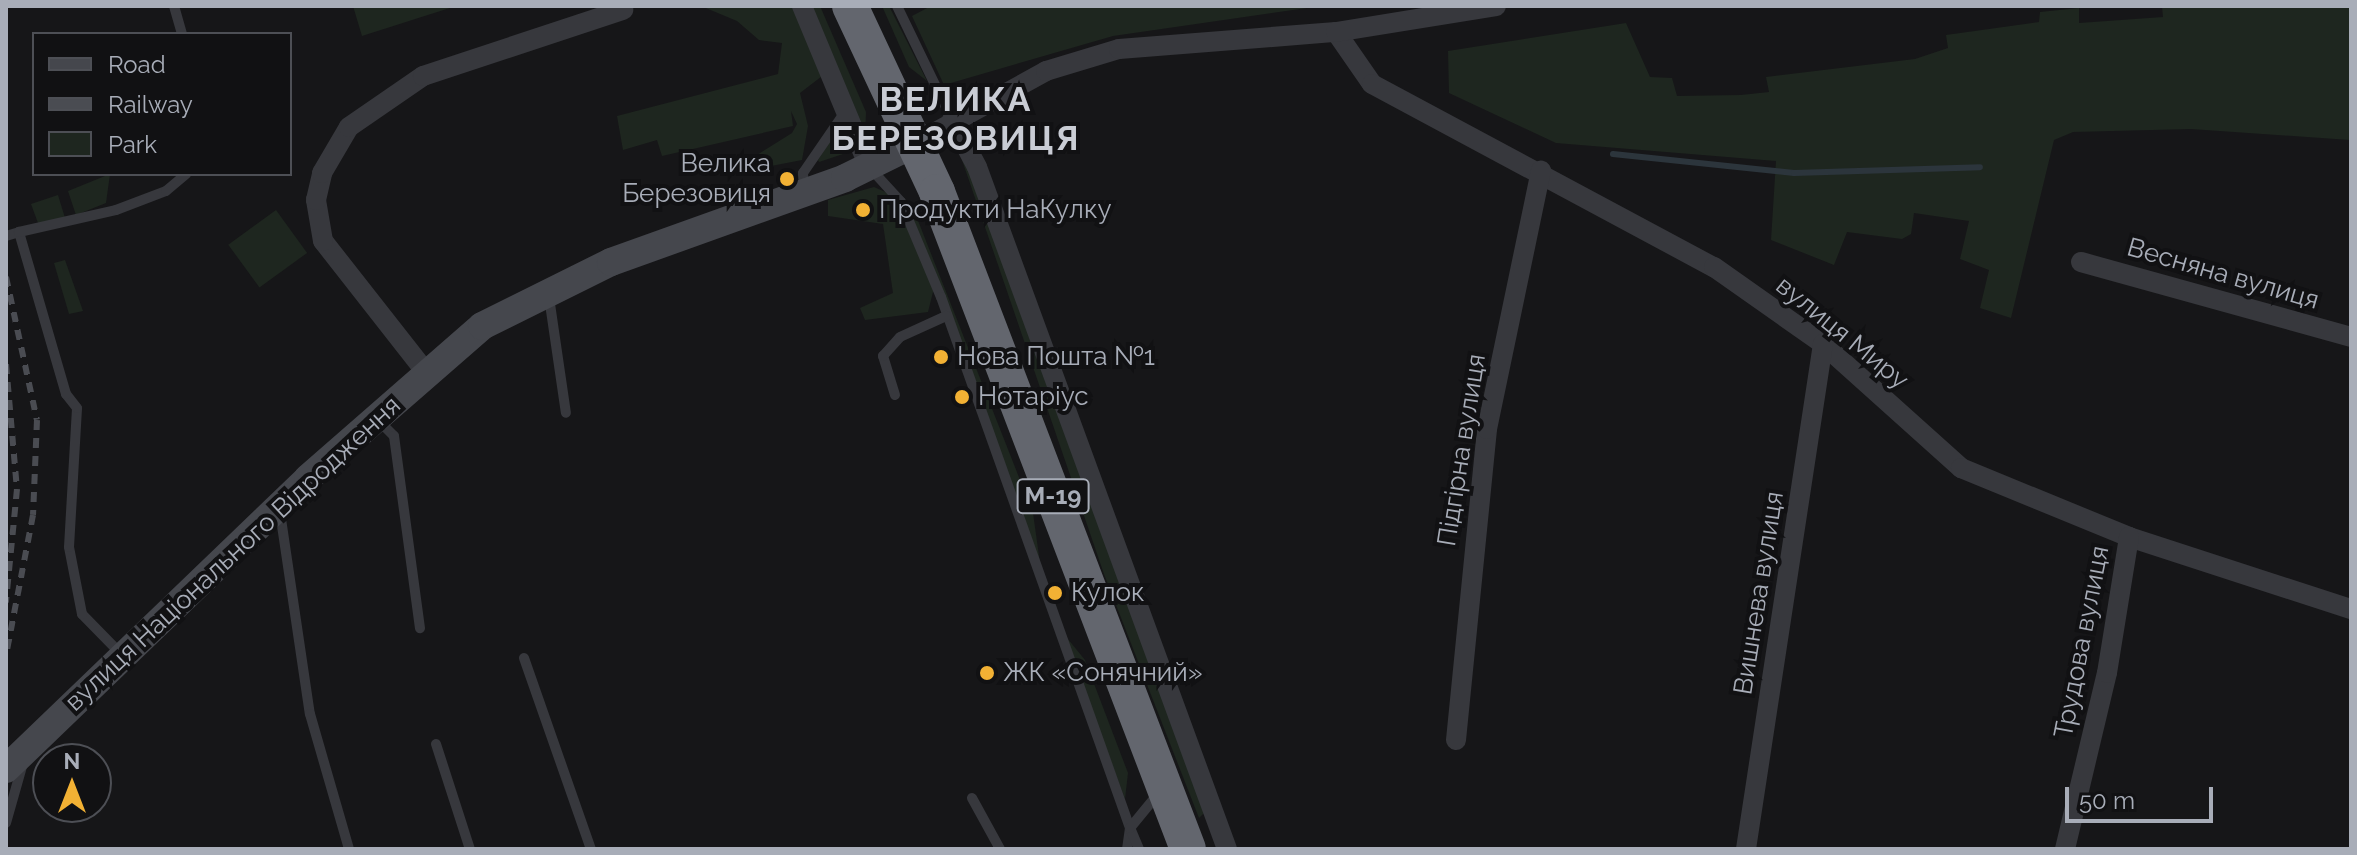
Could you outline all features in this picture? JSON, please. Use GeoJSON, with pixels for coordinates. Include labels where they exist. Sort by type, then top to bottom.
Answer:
{"type":"FeatureCollection","features":[{"type":"Feature","properties":{"kind":"highway","name":"М-19"},"geometry":{"type":"LineString","coordinates":[[850,6],[914,144],[1188,849]]}},
{"type":"Feature","properties":{"kind":"street"},"geometry":{"type":"LineString","coordinates":[[802,6],[869,167]]}},
{"type":"Feature","properties":{"kind":"street"},"geometry":{"type":"LineString","coordinates":[[914,144],[952,120],[1046,71],[1119,49],[1336,32],[1496,6]]}},
{"type":"Feature","properties":{"kind":"street"},"geometry":{"type":"LineString","coordinates":[[425,371],[323,241],[316,200],[322,173],[349,127],[423,76],[623,10]]}},
{"type":"Feature","properties":{"kind":"street","name":"вулиця Миру"},"geometry":{"type":"LineString","coordinates":[[1336,32],[1372,84],[1541,171],[1714,267],[1823,344],[1961,468],[2129,537],[2351,609]]}},
{"type":"Feature","properties":{"kind":"street"},"geometry":{"type":"LineString","coordinates":[[952,120],[979,172],[1227,849]]}},
{"type":"Feature","properties":{"kind":"street","name":"вулиця Національного Відродження"},"geometry":{"type":"LineString","coordinates":[[16,761],[278,506],[425,371],[482,326],[546,290],[805,194],[914,144]]}},
{"type":"Feature","properties":{"kind":"street","name":"Підгірна вулиця"},"geometry":{"type":"LineString","coordinates":[[1456,740],[1487,429],[1541,171]]}},
{"type":"Feature","properties":{"kind":"street","name":"Весняна вулиця"},"geometry":{"type":"LineString","coordinates":[[2081,262],[2351,337]]}},
{"type":"Feature","properties":{"kind":"street","name":"Вишнева вулиця"},"geometry":{"type":"LineString","coordinates":[[1746,849],[1823,344]]}},
{"type":"Feature","properties":{"kind":"street","name":"Трудова вулиця"},"geometry":{"type":"LineString","coordinates":[[2065,849],[2107,673],[2129,537]]}},
{"type":"Feature","properties":{"kind":"lane"},"geometry":{"type":"LineString","coordinates":[[174,6],[181,32]]}},
{"type":"Feature","properties":{"kind":"lane"},"geometry":{"type":"LineString","coordinates":[[897,6],[952,120]]}},
{"type":"Feature","properties":{"kind":"lane"},"geometry":{"type":"LineString","coordinates":[[805,194],[803,173],[845,112]]}},
{"type":"Feature","properties":{"kind":"lane"},"geometry":{"type":"LineString","coordinates":[[869,167],[901,202],[946,316],[1139,849]]}},
{"type":"Feature","properties":{"kind":"lane"},"geometry":{"type":"LineString","coordinates":[[6,236],[116,210],[166,191],[184,176]]}},
{"type":"Feature","properties":{"kind":"lane"},"geometry":{"type":"LineString","coordinates":[[19,232],[66,394],[77,408],[69,547],[82,614],[122,655]]}},
{"type":"Feature","properties":{"kind":"lane"},"geometry":{"type":"LineString","coordinates":[[546,290],[566,413]]}},
{"type":"Feature","properties":{"kind":"lane"},"geometry":{"type":"LineString","coordinates":[[895,395],[883,356],[900,337],[946,316]]}},
{"type":"Feature","properties":{"kind":"lane"},"geometry":{"type":"LineString","coordinates":[[376,418],[394,436],[420,628]]}},
{"type":"Feature","properties":{"kind":"lane"},"geometry":{"type":"LineString","coordinates":[[278,506],[310,714],[349,849]]}},
{"type":"Feature","properties":{"kind":"lane"},"geometry":{"type":"LineString","coordinates":[[524,658],[591,849]]}},
{"type":"Feature","properties":{"kind":"lane"},"geometry":{"type":"LineString","coordinates":[[436,744],[470,849]]}},
{"type":"Feature","properties":{"kind":"lane"},"geometry":{"type":"LineString","coordinates":[[6,823],[16,761]]}},
{"type":"Feature","properties":{"kind":"lane"},"geometry":{"type":"LineString","coordinates":[[1127,849],[1130,828],[1164,787]]}},
{"type":"Feature","properties":{"kind":"lane"},"geometry":{"type":"LineString","coordinates":[[972,798],[1000,849]]}},
{"type":"Feature","properties":{"kind":"green space"},"geometry":{"type":"Polygon","coordinates":[[[353,6],[456,6],[362,36],[353,6]]]}},
{"type":"Feature","properties":{"kind":"green space"},"geometry":{"type":"Polygon","coordinates":[[[701,6],[805,6],[830,70],[800,93],[808,126],[802,160],[761,168],[752,158],[792,133],[797,124],[791,111],[793,126],[662,156],[657,140],[623,150],[617,116],[778,74],[782,43],[759,40],[737,21],[701,6]]]}},
{"type":"Feature","properties":{"kind":"green space"},"geometry":{"type":"Polygon","coordinates":[[[812,6],[820,6],[866,112],[865,138],[812,6]]]}},
{"type":"Feature","properties":{"kind":"green space"},"geometry":{"type":"Polygon","coordinates":[[[882,6],[889,6],[927,81],[909,67],[882,6]]]}},
{"type":"Feature","properties":{"kind":"green space"},"geometry":{"type":"Polygon","coordinates":[[[931,6],[1321,6],[1113,36],[944,85],[912,16],[931,6]]]}},
{"type":"Feature","properties":{"kind":"green space"},"geometry":{"type":"Polygon","coordinates":[[[2162,6],[2351,6],[2350,140],[2191,129],[2073,132],[2054,140],[2011,318],[1980,308],[1989,270],[1960,259],[1969,221],[1914,213],[1911,234],[1902,239],[1847,232],[1834,265],[1771,240],[1776,161],[1556,143],[1449,93],[1448,51],[1626,23],[1650,77],[1672,78],[1677,96],[1741,95],[1769,92],[1766,77],[1915,59],[1948,48],[1946,35],[2039,22],[2040,12],[2079,8],[2079,23],[2163,17],[2162,6]]]}},
{"type":"Feature","properties":{"kind":"green space"},"geometry":{"type":"Polygon","coordinates":[[[841,124],[849,152],[819,162],[818,160],[841,124]]]}},
{"type":"Feature","properties":{"kind":"green space"},"geometry":{"type":"Polygon","coordinates":[[[961,157],[990,214],[1205,812],[1199,818],[1104,574],[961,157]]]}},
{"type":"Feature","properties":{"kind":"green space"},"geometry":{"type":"Polygon","coordinates":[[[110,176],[106,203],[76,215],[68,191],[110,176]]]}},
{"type":"Feature","properties":{"kind":"green space"},"geometry":{"type":"Polygon","coordinates":[[[874,187],[890,194],[916,241],[934,288],[928,312],[865,320],[860,308],[893,293],[883,224],[828,216],[828,200],[874,187]]]}},
{"type":"Feature","properties":{"kind":"green space"},"geometry":{"type":"Polygon","coordinates":[[[58,195],[65,218],[38,223],[31,204],[58,195]]]}},
{"type":"Feature","properties":{"kind":"green space"},"geometry":{"type":"Polygon","coordinates":[[[276,210],[307,253],[259,288],[228,245],[276,210]]]}},
{"type":"Feature","properties":{"kind":"green space"},"geometry":{"type":"Polygon","coordinates":[[[915,213],[1033,513],[1040,563],[912,216],[915,213]]]}},
{"type":"Feature","properties":{"kind":"green space"},"geometry":{"type":"Polygon","coordinates":[[[65,260],[83,311],[69,314],[54,263],[65,260]]]}},
{"type":"Feature","properties":{"kind":"green space"},"geometry":{"type":"Polygon","coordinates":[[[1063,633],[1085,660],[1128,773],[1125,799],[1063,633]]]}},
{"type":"Feature","properties":{"kind":"waterway"},"geometry":{"type":"LineString","coordinates":[[1613,154],[1794,173],[1980,167]]}},
{"type":"Feature","properties":{"kind":"railway"},"geometry":{"type":"LineString","coordinates":[[6,277],[37,420],[33,515],[6,655]]}},
{"type":"Feature","properties":{"kind":"railway"},"geometry":{"type":"LineString","coordinates":[[6,364],[17,489],[6,602]]}},
{"type":"Feature","properties":{"kind":"place","name":"Велика Березовиця"},"geometry":{"type":"Point","coordinates":[787,179]}},
{"type":"Feature","properties":{"kind":"place","name":"Продукти НаКулку"},"geometry":{"type":"Point","coordinates":[863,210]}},
{"type":"Feature","properties":{"kind":"place","name":"Нова Пошта №1"},"geometry":{"type":"Point","coordinates":[941,357]}},
{"type":"Feature","properties":{"kind":"place","name":"Нотаріус"},"geometry":{"type":"Point","coordinates":[962,397]}},
{"type":"Feature","properties":{"kind":"place","name":"Кулок"},"geometry":{"type":"Point","coordinates":[1055,593]}},
{"type":"Feature","properties":{"kind":"place","name":"ЖК «Сонячний»"},"geometry":{"type":"Point","coordinates":[987,673]}},
{"type":"Feature","properties":{"kind":"district","name":"ВЕЛИКА БЕРЕЗОВИЦЯ"},"geometry":{"type":"Point","coordinates":[956,118]}}]}
